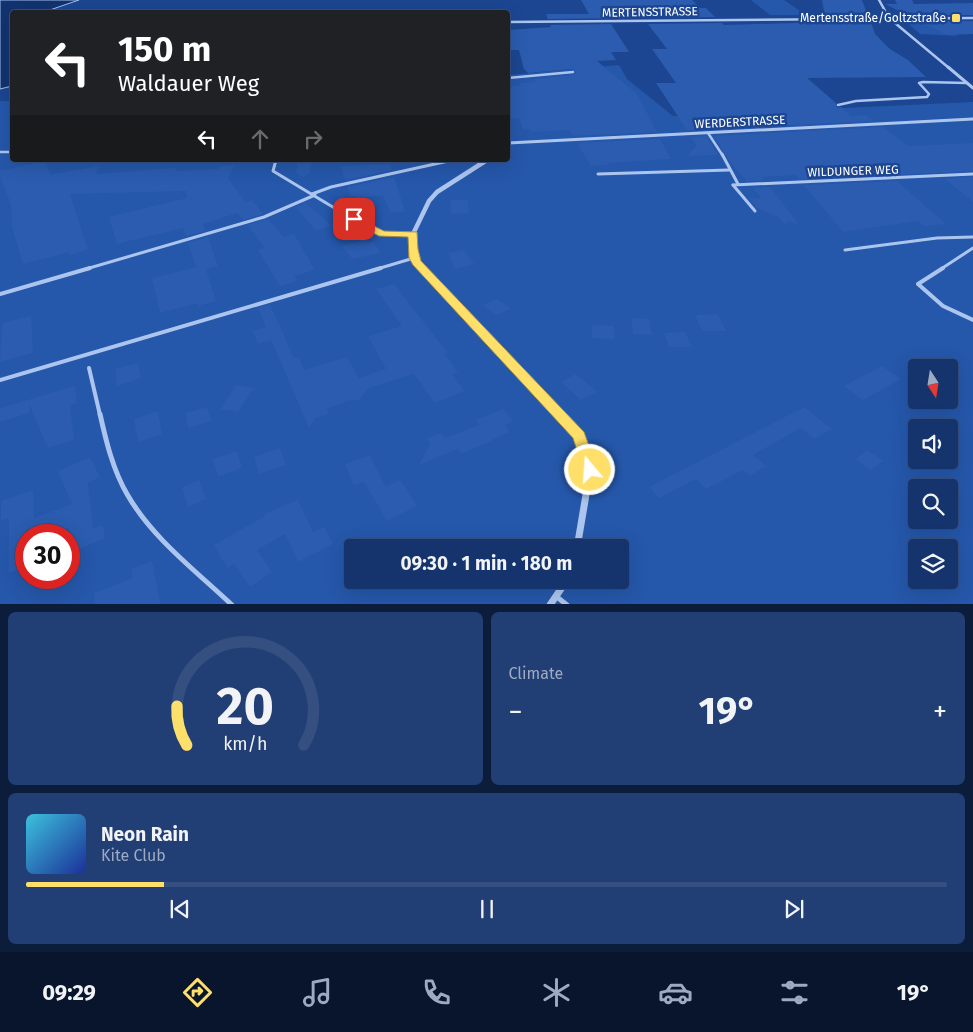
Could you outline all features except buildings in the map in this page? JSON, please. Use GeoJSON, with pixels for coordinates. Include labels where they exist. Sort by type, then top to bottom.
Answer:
{"type":"FeatureCollection","features":[{"type":"Feature","properties":{"kind":"street"},"geometry":{"type":"LineString","coordinates":[[879,0],[889,18],[973,88]]}},
{"type":"Feature","properties":{"kind":"street","name":"MERTENSSTRASSE"},"geometry":{"type":"LineString","coordinates":[[510,22],[973,18]]}},
{"type":"Feature","properties":{"kind":"street","name":"WERDERSTRASSE"},"geometry":{"type":"LineString","coordinates":[[510,145],[973,119]]}},
{"type":"Feature","properties":{"kind":"street"},"geometry":{"type":"LineString","coordinates":[[484,162],[437,192],[429,201],[413,234],[414,258],[500,353],[579,436],[590,470],[578,539]]}},
{"type":"Feature","properties":{"kind":"street"},"geometry":{"type":"LineString","coordinates":[[550,604],[561,589]]}},
{"type":"Feature","properties":{"kind":"lane"},"geometry":{"type":"LineString","coordinates":[[510,78],[573,72]]}},
{"type":"Feature","properties":{"kind":"lane"},"geometry":{"type":"LineString","coordinates":[[838,105],[859,100],[927,97],[929,94],[921,82],[967,83]]}},
{"type":"Feature","properties":{"kind":"lane"},"geometry":{"type":"LineString","coordinates":[[708,133],[724,156],[729,170],[738,184]]}},
{"type":"Feature","properties":{"kind":"lane"},"geometry":{"type":"LineString","coordinates":[[275,162],[273,171],[366,227],[382,234],[413,234]]}},
{"type":"Feature","properties":{"kind":"lane"},"geometry":{"type":"LineString","coordinates":[[0,294],[264,217],[331,187],[444,162]]}},
{"type":"Feature","properties":{"kind":"lane"},"geometry":{"type":"LineString","coordinates":[[598,174],[729,170]]}},
{"type":"Feature","properties":{"kind":"lane","name":"WILDUNGER WEG"},"geometry":{"type":"LineString","coordinates":[[755,211],[733,185],[973,174]]}},
{"type":"Feature","properties":{"kind":"lane"},"geometry":{"type":"LineString","coordinates":[[844,250],[937,238],[973,236]]}},
{"type":"Feature","properties":{"kind":"lane"},"geometry":{"type":"LineString","coordinates":[[973,248],[918,284],[930,298],[951,312],[973,320]]}},
{"type":"Feature","properties":{"kind":"lane"},"geometry":{"type":"LineString","coordinates":[[0,380],[414,258]]}},
{"type":"Feature","properties":{"kind":"lane"},"geometry":{"type":"LineString","coordinates":[[89,368],[118,476],[131,499],[156,531],[232,604]]}},
{"type":"Feature","properties":{"kind":"lane"},"geometry":{"type":"LineString","coordinates":[[556,597],[567,604]]}},
{"type":"Feature","properties":{"kind":"shaded area"},"geometry":{"type":"Polygon","coordinates":[[[0,0],[79,0],[50,10],[10,10],[10,86],[0,89],[0,0]]]}},
{"type":"Feature","properties":{"kind":"shaded area"},"geometry":{"type":"Polygon","coordinates":[[[751,0],[784,0],[806,15],[770,15],[751,0]]]}},
{"type":"Feature","properties":{"kind":"shaded area"},"geometry":{"type":"Polygon","coordinates":[[[973,21],[973,28],[945,29],[958,36],[920,34],[906,22],[973,21]]]}},
{"type":"Feature","properties":{"kind":"shaded area"},"geometry":{"type":"Polygon","coordinates":[[[619,65],[627,79],[673,116],[973,102],[973,604],[0,604],[0,101],[10,101],[10,162],[510,162],[510,75],[619,65]]]}},
{"type":"Feature","properties":{"kind":"place","name":"Mertensstraße/Goltzstraße"},"geometry":{"type":"Point","coordinates":[956,18]}},
{"type":"Feature","properties":{"kind":"route"},"geometry":{"type":"LineString","coordinates":[[354,219],[382,234],[413,234],[412,249],[417,263],[579,436],[590,470]]}}]}
